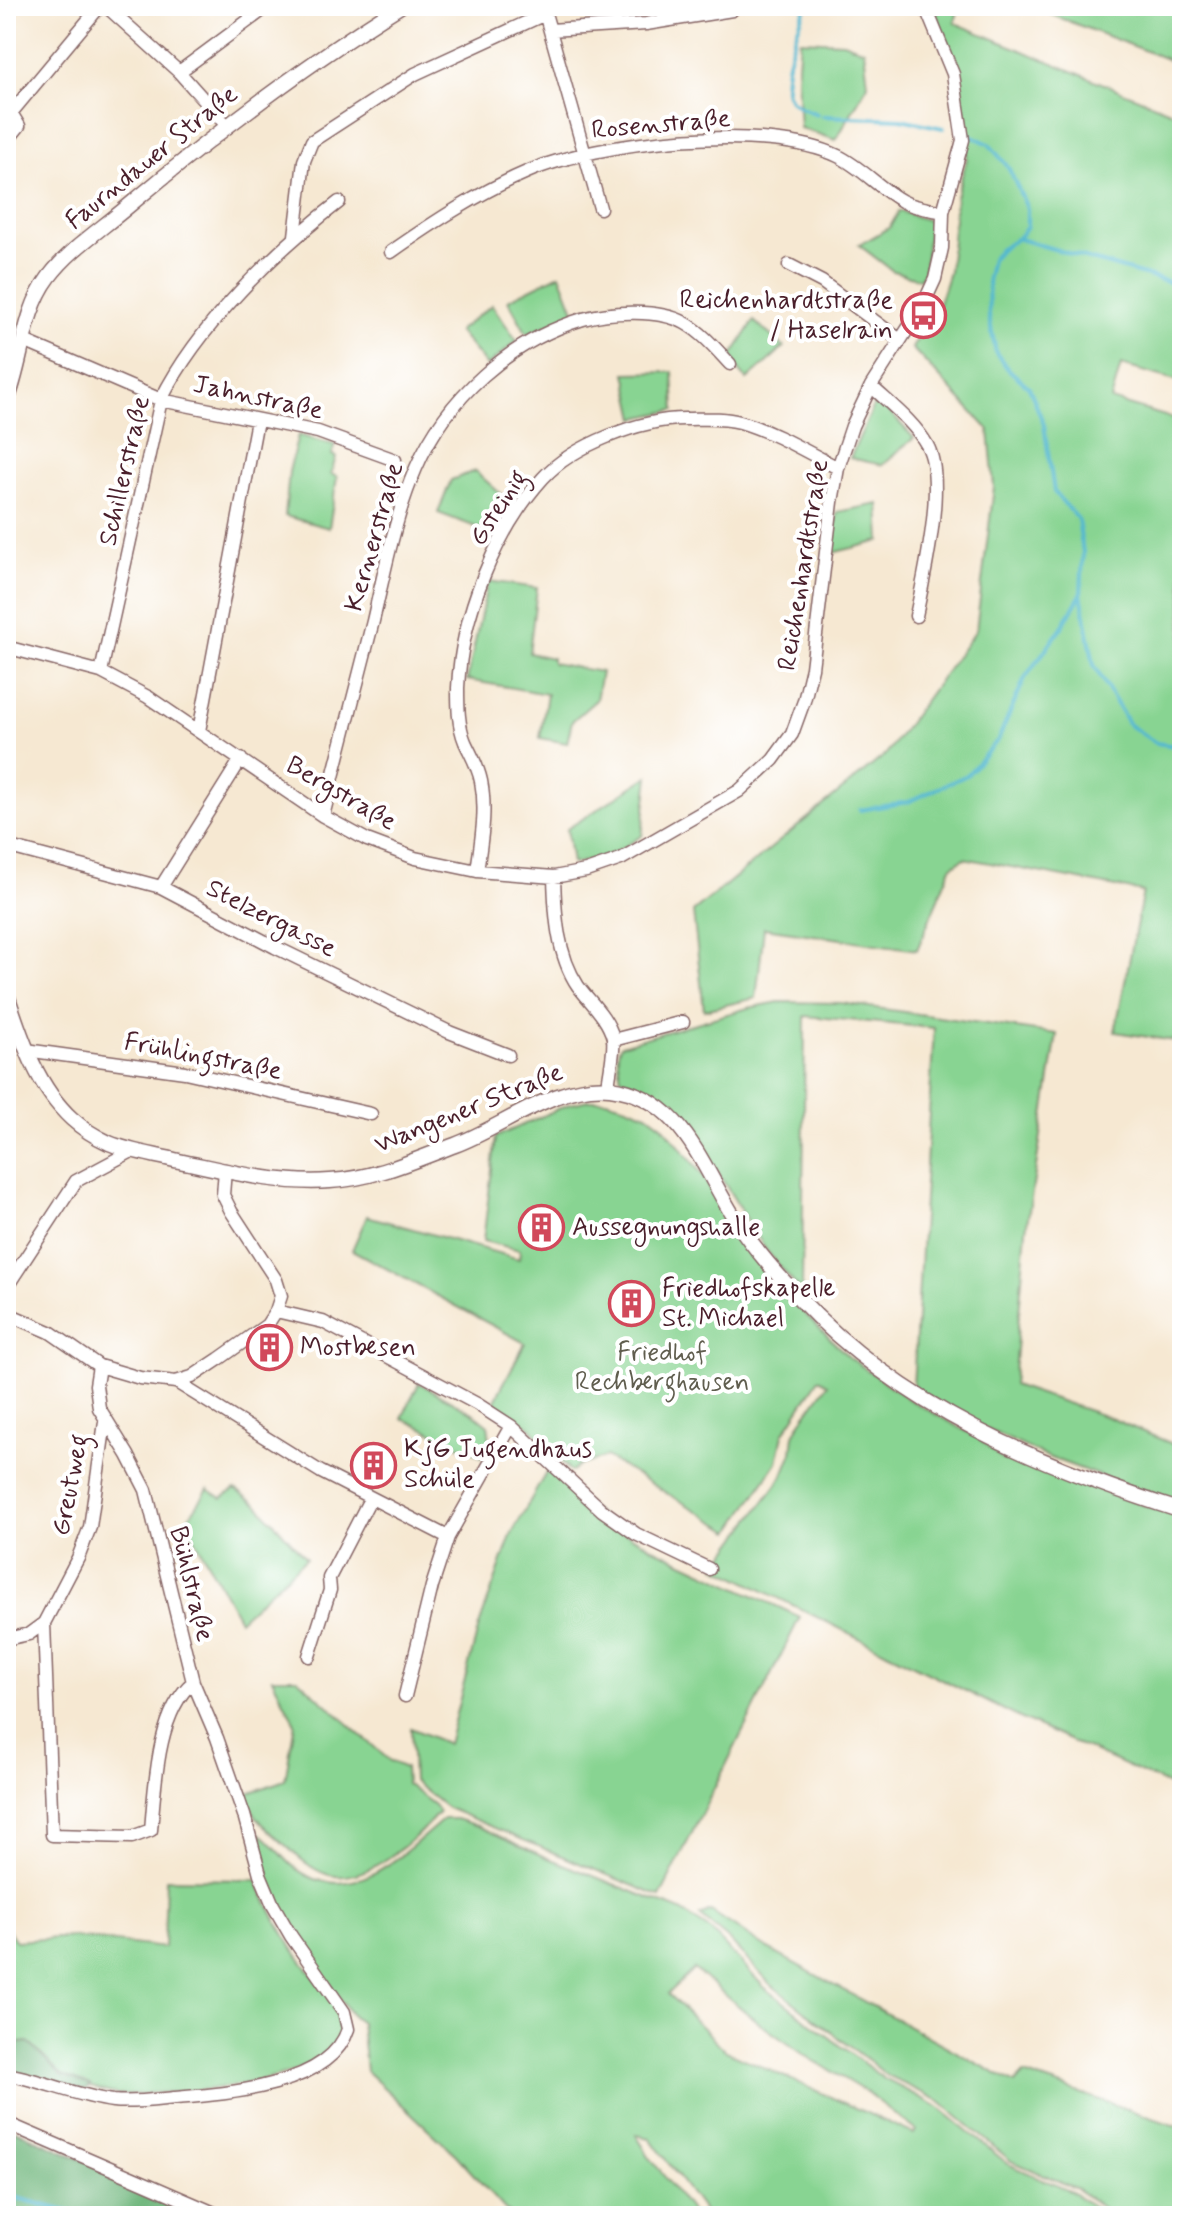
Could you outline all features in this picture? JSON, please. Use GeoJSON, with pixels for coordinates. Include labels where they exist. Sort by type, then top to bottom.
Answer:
{"type":"FeatureCollection","features":[{"type":"Feature","properties":{"kind":"street"},"geometry":{"type":"LineString","coordinates":[[6,142],[19,126],[11,113],[103,6],[179,72],[228,127]]}},
{"type":"Feature","properties":{"kind":"street"},"geometry":{"type":"LineString","coordinates":[[179,72],[268,6]]}},
{"type":"Feature","properties":{"kind":"street","name":"Faurndauer Straße"},"geometry":{"type":"LineString","coordinates":[[6,403],[16,378],[37,296],[48,277],[65,259],[160,178],[337,45],[400,6]]}},
{"type":"Feature","properties":{"kind":"street","name":"Reichenhardtstraße"},"geometry":{"type":"LineString","coordinates":[[554,877],[586,871],[621,859],[695,819],[739,791],[773,760],[792,734],[812,668],[838,468],[852,426],[871,386],[923,305],[935,279],[942,248],[943,212],[963,140],[953,74],[925,6]]}},
{"type":"Feature","properties":{"kind":"street"},"geometry":{"type":"LineString","coordinates":[[295,236],[304,161],[312,141],[415,74],[544,10],[600,208]]}},
{"type":"Feature","properties":{"kind":"street"},"geometry":{"type":"LineString","coordinates":[[550,30],[646,24],[732,10]]}},
{"type":"Feature","properties":{"kind":"street","name":"Rosenstraße"},"geometry":{"type":"LineString","coordinates":[[391,252],[473,198],[528,171],[586,153],[717,137],[799,144],[838,156],[904,203],[943,212]]}},
{"type":"Feature","properties":{"kind":"street","name":"Schillerstraße"},"geometry":{"type":"LineString","coordinates":[[101,672],[161,400],[171,379],[225,309],[295,236],[339,202]]}},
{"type":"Feature","properties":{"kind":"street"},"geometry":{"type":"LineString","coordinates":[[789,265],[822,282],[900,340]]}},
{"type":"Feature","properties":{"kind":"street","name":"Kernerstraße"},"geometry":{"type":"LineString","coordinates":[[323,816],[398,520],[415,469],[431,438],[457,402],[526,342],[590,317],[625,312],[682,321],[704,337],[730,364]]}},
{"type":"Feature","properties":{"kind":"street","name":"Jahnstraße"},"geometry":{"type":"LineString","coordinates":[[24,341],[161,400],[318,432],[395,460]]}},
{"type":"Feature","properties":{"kind":"street"},"geometry":{"type":"LineString","coordinates":[[871,386],[918,432],[932,456],[936,471],[928,555],[916,616]]}},
{"type":"Feature","properties":{"kind":"street","name":"Gsteinig"},"geometry":{"type":"LineString","coordinates":[[477,871],[484,819],[482,782],[459,722],[458,686],[465,645],[474,604],[501,537],[545,476],[585,448],[636,426],[668,419],[739,422],[838,468]]}},
{"type":"Feature","properties":{"kind":"street"},"geometry":{"type":"LineString","coordinates":[[199,731],[257,420]]}},
{"type":"Feature","properties":{"kind":"street","name":"Bergstraße"},"geometry":{"type":"LineString","coordinates":[[6,647],[101,672],[148,697],[323,816],[367,840],[415,858],[477,871],[554,877]]}},
{"type":"Feature","properties":{"kind":"street"},"geometry":{"type":"LineString","coordinates":[[161,887],[241,759]]}},
{"type":"Feature","properties":{"kind":"street","name":"Stelzergasse"},"geometry":{"type":"LineString","coordinates":[[6,846],[161,887],[441,1028],[508,1055]]}},
{"type":"Feature","properties":{"kind":"street"},"geometry":{"type":"LineString","coordinates":[[554,877],[555,911],[563,952],[576,983],[596,1008],[613,1040],[608,1088]]}},
{"type":"Feature","properties":{"kind":"street","name":"Wangener Straße"},"geometry":{"type":"LineString","coordinates":[[6,992],[26,1050],[52,1096],[72,1119],[94,1135],[132,1151],[225,1170],[303,1182],[358,1177],[388,1170],[460,1143],[565,1093],[608,1088],[644,1099],[674,1119],[694,1146],[738,1224],[767,1261],[819,1319],[864,1359],[929,1404],[985,1435],[1091,1481],[1182,1511]]}},
{"type":"Feature","properties":{"kind":"street"},"geometry":{"type":"LineString","coordinates":[[613,1040],[683,1022]]}},
{"type":"Feature","properties":{"kind":"street","name":"Frühlingstraße"},"geometry":{"type":"LineString","coordinates":[[26,1050],[185,1072],[371,1114]]}},
{"type":"Feature","properties":{"kind":"street"},"geometry":{"type":"LineString","coordinates":[[6,1288],[76,1181],[132,1151]]}},
{"type":"Feature","properties":{"kind":"street"},"geometry":{"type":"LineString","coordinates":[[6,1313],[50,1332],[99,1366],[140,1378],[176,1382],[192,1377],[267,1325],[281,1296],[276,1280],[223,1195],[225,1170]]}},
{"type":"Feature","properties":{"kind":"street"},"geometry":{"type":"LineString","coordinates":[[276,1311],[323,1322],[477,1404],[511,1426],[602,1510],[636,1534],[709,1569]]}},
{"type":"Feature","properties":{"kind":"street","name":"Bühlstraße"},"geometry":{"type":"LineString","coordinates":[[6,2074],[116,2101],[231,2093],[271,2085],[301,2073],[335,2052],[348,2029],[344,2012],[291,1936],[260,1874],[244,1815],[193,1682],[146,1490],[99,1408],[96,1385],[99,1366]]}},
{"type":"Feature","properties":{"kind":"street"},"geometry":{"type":"LineString","coordinates":[[176,1382],[321,1472],[448,1537]]}},
{"type":"Feature","properties":{"kind":"street","name":"Greutweg"},"geometry":{"type":"LineString","coordinates":[[105,1422],[90,1527],[78,1558],[44,1623],[52,1835],[132,1837],[151,1830],[164,1736],[181,1691],[193,1682]]}},
{"type":"Feature","properties":{"kind":"street"},"geometry":{"type":"LineString","coordinates":[[405,1696],[432,1586],[448,1537],[511,1426]]}},
{"type":"Feature","properties":{"kind":"street"},"geometry":{"type":"LineString","coordinates":[[309,1656],[330,1590],[329,1578],[370,1499]]}},
{"type":"Feature","properties":{"kind":"street"},"geometry":{"type":"LineString","coordinates":[[6,1639],[29,1634],[44,1623]]}},
{"type":"Feature","properties":{"kind":"street"},"geometry":{"type":"LineString","coordinates":[[6,2123],[221,2216]]}},
{"type":"Feature","properties":{"kind":"green space"},"geometry":{"type":"Polygon","coordinates":[[[933,6],[959,6],[955,23],[1182,116],[1182,382],[1121,365],[1111,400],[1182,421],[1182,1042],[1115,1032],[1143,892],[964,858],[951,867],[917,950],[764,928],[756,998],[704,1010],[693,912],[886,754],[976,630],[994,487],[989,430],[912,348],[939,303],[949,272],[956,197],[967,158],[968,128],[950,48],[933,6]]]}},
{"type":"Feature","properties":{"kind":"green space"},"geometry":{"type":"Polygon","coordinates":[[[1029,6],[1182,6],[1182,65],[1029,6]]]}},
{"type":"Feature","properties":{"kind":"green space"},"geometry":{"type":"Polygon","coordinates":[[[800,40],[843,42],[864,50],[868,84],[836,140],[800,128],[797,78],[800,40]]]}},
{"type":"Feature","properties":{"kind":"green space"},"geometry":{"type":"Polygon","coordinates":[[[899,211],[930,221],[924,272],[920,279],[893,271],[859,245],[890,227],[899,211]]]}},
{"type":"Feature","properties":{"kind":"green space"},"geometry":{"type":"Polygon","coordinates":[[[560,274],[575,313],[527,334],[508,300],[560,274]]]}},
{"type":"Feature","properties":{"kind":"green space"},"geometry":{"type":"Polygon","coordinates":[[[492,305],[517,341],[487,366],[458,331],[492,305]]]}},
{"type":"Feature","properties":{"kind":"green space"},"geometry":{"type":"Polygon","coordinates":[[[754,321],[784,347],[747,380],[730,359],[754,321]]]}},
{"type":"Feature","properties":{"kind":"green space"},"geometry":{"type":"Polygon","coordinates":[[[673,372],[675,410],[636,418],[626,373],[673,372]]]}},
{"type":"Feature","properties":{"kind":"green space"},"geometry":{"type":"Polygon","coordinates":[[[877,399],[914,438],[882,465],[850,458],[877,399]]]}},
{"type":"Feature","properties":{"kind":"green space"},"geometry":{"type":"Polygon","coordinates":[[[298,435],[335,445],[332,455],[336,457],[331,474],[337,477],[329,528],[285,516],[289,472],[298,435]]]}},
{"type":"Feature","properties":{"kind":"green space"},"geometry":{"type":"Polygon","coordinates":[[[475,471],[511,503],[492,533],[438,513],[451,480],[475,471]]]}},
{"type":"Feature","properties":{"kind":"green space"},"geometry":{"type":"Polygon","coordinates":[[[879,504],[881,541],[832,553],[837,512],[879,504]]]}},
{"type":"Feature","properties":{"kind":"green space"},"geometry":{"type":"Polygon","coordinates":[[[488,581],[537,588],[529,653],[552,658],[552,663],[601,672],[596,700],[572,721],[567,743],[540,738],[547,694],[467,680],[488,581]]]}},
{"type":"Feature","properties":{"kind":"green space"},"geometry":{"type":"Polygon","coordinates":[[[649,776],[642,836],[609,856],[572,864],[567,829],[649,776]]]}},
{"type":"Feature","properties":{"kind":"green space"},"geometry":{"type":"Polygon","coordinates":[[[779,1002],[841,1003],[1057,1034],[1026,1230],[1013,1385],[1110,1418],[1182,1448],[1182,1506],[1043,1455],[969,1421],[913,1387],[934,1028],[805,1016],[802,1293],[766,1250],[685,1120],[664,1098],[621,1077],[618,1056],[621,1045],[779,1002]]]}},
{"type":"Feature","properties":{"kind":"green space","name":"Friedhof Rechberghausen"},"geometry":{"type":"Polygon","coordinates":[[[606,1100],[627,1106],[647,1114],[662,1125],[699,1170],[757,1261],[849,1357],[908,1399],[977,1437],[1003,1460],[1035,1464],[1182,1518],[1182,1791],[1022,1719],[716,1567],[782,1477],[792,1452],[794,1435],[828,1384],[819,1379],[783,1434],[777,1462],[731,1531],[606,1457],[578,1466],[571,1472],[530,1427],[494,1402],[525,1343],[352,1250],[367,1216],[519,1259],[520,1250],[483,1241],[496,1137],[567,1105],[606,1100]]]}},
{"type":"Feature","properties":{"kind":"green space"},"geometry":{"type":"Polygon","coordinates":[[[419,1383],[473,1413],[488,1425],[490,1440],[482,1457],[402,1418],[419,1383]]]}},
{"type":"Feature","properties":{"kind":"green space"},"geometry":{"type":"Polygon","coordinates":[[[547,1471],[614,1527],[800,1617],[660,1897],[447,1808],[413,1781],[411,1728],[448,1744],[479,1626],[512,1533],[547,1471]]]}},
{"type":"Feature","properties":{"kind":"green space"},"geometry":{"type":"Polygon","coordinates":[[[208,1489],[222,1498],[235,1489],[257,1504],[306,1558],[239,1620],[186,1522],[208,1489]]]}},
{"type":"Feature","properties":{"kind":"green space"},"geometry":{"type":"Polygon","coordinates":[[[272,1678],[297,1678],[391,1762],[405,1768],[406,1784],[439,1812],[390,1857],[359,1873],[343,1876],[322,1873],[265,1827],[252,1810],[246,1794],[285,1780],[295,1723],[272,1678]]]}},
{"type":"Feature","properties":{"kind":"green space"},"geometry":{"type":"Polygon","coordinates":[[[444,1819],[456,1819],[478,1826],[543,1856],[681,1911],[711,1931],[764,1987],[884,2079],[937,2106],[1008,2164],[1074,2193],[1106,2216],[707,2216],[650,2138],[636,2135],[694,2216],[511,2216],[456,2155],[366,2071],[361,2023],[353,2017],[294,1934],[275,1901],[256,1844],[261,1834],[288,1862],[308,1876],[328,1882],[346,1882],[382,1868],[444,1819]],[[694,1969],[668,1994],[726,2051],[914,2134],[916,2130],[869,2094],[759,2023],[694,1969]]]}},
{"type":"Feature","properties":{"kind":"green space"},"geometry":{"type":"Polygon","coordinates":[[[166,1879],[257,1880],[286,1938],[336,2009],[340,2029],[332,2047],[314,2062],[260,2081],[228,2087],[125,2095],[96,2089],[64,2076],[28,2042],[6,2045],[6,1927],[16,1941],[73,1937],[164,1948],[166,1879]]]}},
{"type":"Feature","properties":{"kind":"green space"},"geometry":{"type":"Polygon","coordinates":[[[711,1911],[768,1949],[1015,2084],[1024,2074],[1182,2128],[1182,2216],[1114,2216],[1077,2189],[1011,2161],[938,2100],[889,2077],[769,1983],[730,1941],[700,1916],[711,1911]]]}},
{"type":"Feature","properties":{"kind":"green space"},"geometry":{"type":"Polygon","coordinates":[[[28,2042],[62,2075],[90,2085],[86,2091],[6,2072],[6,2045],[28,2042]]]}},
{"type":"Feature","properties":{"kind":"green space"},"geometry":{"type":"Polygon","coordinates":[[[6,2126],[209,2216],[6,2216],[6,2126]]]}},
{"type":"Feature","properties":{"kind":"waterway"},"geometry":{"type":"LineString","coordinates":[[806,6],[790,53],[786,89],[795,104],[817,114]]}},
{"type":"Feature","properties":{"kind":"waterway"},"geometry":{"type":"LineString","coordinates":[[823,116],[901,119],[943,128]]}},
{"type":"Feature","properties":{"kind":"waterway"},"geometry":{"type":"LineString","coordinates":[[968,134],[989,144],[1008,167],[1027,208],[1027,227],[992,259],[988,278],[989,317],[996,353],[1008,369],[1029,387],[1044,425],[1054,492],[1078,519],[1083,553],[1081,594],[1094,665],[1129,725],[1156,743],[1182,747]]}},
{"type":"Feature","properties":{"kind":"waterway"},"geometry":{"type":"LineString","coordinates":[[1019,239],[1182,286]]}},
{"type":"Feature","properties":{"kind":"waterway"},"geometry":{"type":"LineString","coordinates":[[860,810],[908,802],[967,775],[998,740],[1025,678],[1080,596]]}},
{"type":"Feature","properties":{"kind":"waterway"},"geometry":{"type":"LineString","coordinates":[[6,2195],[85,2216]]}},
{"type":"Feature","properties":{"kind":"place","name":"Reichenhardtstraße / Haselrain"},"geometry":{"type":"Point","coordinates":[924,316]}},
{"type":"Feature","properties":{"kind":"place","name":"Aussegnungshalle"},"geometry":{"type":"Point","coordinates":[541,1228]}},
{"type":"Feature","properties":{"kind":"place","name":"Friedhofskapelle St. Michael"},"geometry":{"type":"Point","coordinates":[631,1304]}},
{"type":"Feature","properties":{"kind":"place","name":"Mostbesen"},"geometry":{"type":"Point","coordinates":[269,1348]}},
{"type":"Feature","properties":{"kind":"place","name":"KjG Jugendhaus Schüle"},"geometry":{"type":"Point","coordinates":[373,1465]}}]}
